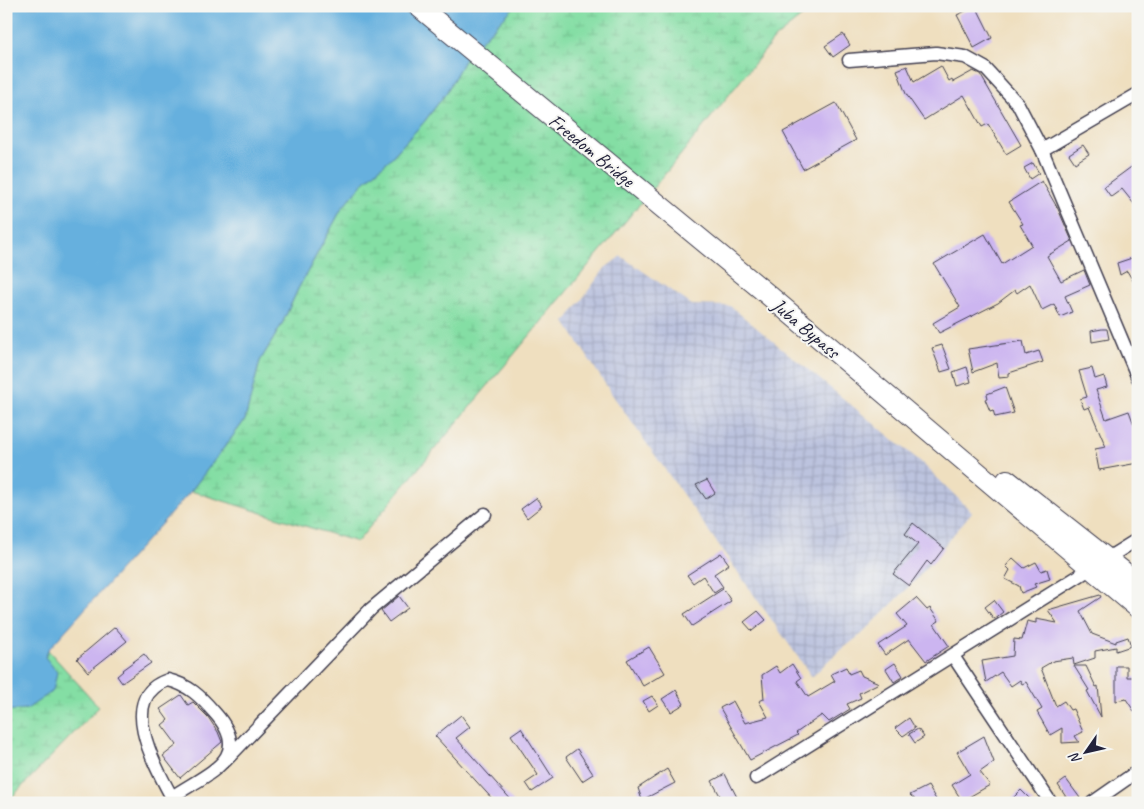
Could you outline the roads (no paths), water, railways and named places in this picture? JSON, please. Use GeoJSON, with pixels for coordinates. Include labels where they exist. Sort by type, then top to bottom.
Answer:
{"type":"FeatureCollection","features":[{"type":"Feature","properties":{"kind":"main road","name":"Freedom Bridge"},"geometry":{"type":"LineString","coordinates":[[418,6],[766,294]]}},
{"type":"Feature","properties":{"kind":"main road","name":"Juba Bypass"},"geometry":{"type":"LineString","coordinates":[[766,294],[1099,563],[1138,608]]}},
{"type":"Feature","properties":{"kind":"main road","name":"Juba Bypass"},"geometry":{"type":"LineString","coordinates":[[1099,563],[1138,583]]}},
{"type":"Feature","properties":{"kind":"street"},"geometry":{"type":"LineString","coordinates":[[849,60],[936,53],[965,57],[985,68],[1018,104],[1042,150],[1138,378]]}},
{"type":"Feature","properties":{"kind":"street"},"geometry":{"type":"LineString","coordinates":[[1042,150],[1138,94]]}},
{"type":"Feature","properties":{"kind":"street"},"geometry":{"type":"LineString","coordinates":[[225,761],[231,750],[232,739],[225,723],[196,692],[184,684],[168,680],[160,682],[144,701],[142,726],[157,767],[174,800],[225,761],[371,609],[485,514]]}},
{"type":"Feature","properties":{"kind":"street"},"geometry":{"type":"LineString","coordinates":[[756,778],[1138,539]]}},
{"type":"Feature","properties":{"kind":"street"},"geometry":{"type":"LineString","coordinates":[[953,656],[1051,803]]}},
{"type":"Feature","properties":{"kind":"street"},"geometry":{"type":"LineString","coordinates":[[1092,803],[1138,771]]}},
{"type":"Feature","properties":{"kind":"water"},"geometry":{"type":"Polygon","coordinates":[[[6,6],[515,6],[467,55],[446,93],[424,122],[390,159],[365,181],[342,208],[298,289],[281,326],[260,361],[245,420],[191,491],[48,650],[45,657],[57,672],[53,691],[27,709],[6,711],[6,6]]]}}]}
